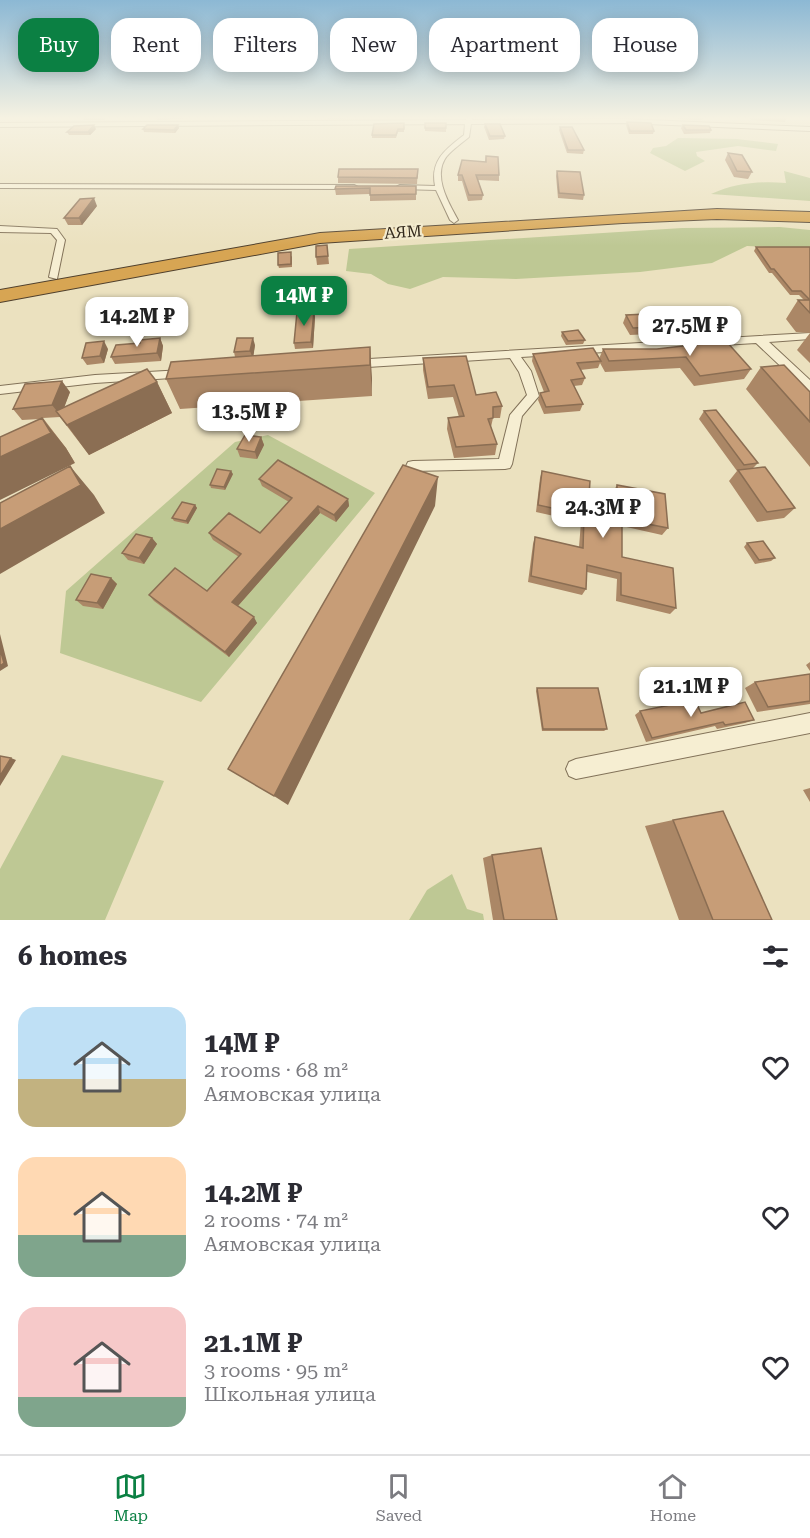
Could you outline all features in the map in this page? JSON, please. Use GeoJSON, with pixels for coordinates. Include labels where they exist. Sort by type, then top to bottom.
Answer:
{"type":"FeatureCollection","features":[{"type":"Feature","properties":{"kind":"highway","name":"АЯМ"},"geometry":{"type":"LineString","coordinates":[[0,287],[307,232],[454,220],[709,208],[810,211]]}},
{"type":"Feature","properties":{"kind":"highway","name":"АЯМ"},"geometry":{"type":"LineString","coordinates":[[0,296],[249,249],[332,237],[623,218],[734,214],[810,217]]}},
{"type":"Feature","properties":{"kind":"street"},"geometry":{"type":"LineString","coordinates":[[442,160],[440,188],[454,220]]}},
{"type":"Feature","properties":{"kind":"street"},"geometry":{"type":"LineString","coordinates":[[0,186],[359,187]]}},
{"type":"Feature","properties":{"kind":"street"},"geometry":{"type":"LineString","coordinates":[[393,187],[440,188]]}},
{"type":"Feature","properties":{"kind":"street"},"geometry":{"type":"LineString","coordinates":[[0,229],[54,231],[61,240],[54,277]]}},
{"type":"Feature","properties":{"kind":"street"},"geometry":{"type":"LineString","coordinates":[[343,365],[810,336]]}},
{"type":"Feature","properties":{"kind":"street"},"geometry":{"type":"LineString","coordinates":[[760,340],[810,387]]}},
{"type":"Feature","properties":{"kind":"street"},"geometry":{"type":"LineString","coordinates":[[413,466],[505,464],[516,415],[533,396],[525,371],[512,353]]}},
{"type":"Feature","properties":{"kind":"street"},"geometry":{"type":"LineString","coordinates":[[0,390],[95,379],[201,373]]}},
{"type":"Feature","properties":{"kind":"street"},"geometry":{"type":"LineString","coordinates":[[576,769],[810,723]]}},
{"type":"Feature","properties":{"kind":"green space"},"geometry":{"type":"Polygon","coordinates":[[[663,160],[705,161],[685,171],[663,160]]]}},
{"type":"Feature","properties":{"kind":"green space"},"geometry":{"type":"Polygon","coordinates":[[[784,171],[810,178],[810,201],[711,194],[729,187],[748,184],[786,183],[784,171]]]}},
{"type":"Feature","properties":{"kind":"green space"},"geometry":{"type":"Polygon","coordinates":[[[780,227],[810,230],[810,249],[747,246],[712,263],[640,272],[516,279],[443,277],[410,289],[388,284],[371,274],[346,271],[349,249],[682,228],[780,227]]]}},
{"type":"Feature","properties":{"kind":"green space"},"geometry":{"type":"Polygon","coordinates":[[[268,435],[375,493],[201,702],[60,653],[66,591],[235,442],[268,435]]]}},
{"type":"Feature","properties":{"kind":"green space"},"geometry":{"type":"Polygon","coordinates":[[[62,755],[164,781],[105,920],[0,920],[0,869],[62,755]]]}},
{"type":"Feature","properties":{"kind":"green space"},"geometry":{"type":"Polygon","coordinates":[[[452,874],[467,909],[483,914],[484,920],[409,920],[427,890],[452,874]]]}},
{"type":"Feature","properties":{"kind":"building"},"geometry":{"type":"Polygon","coordinates":[[[462,160],[486,162],[486,160],[498,160],[499,175],[476,175],[483,195],[469,195],[462,175],[458,175],[462,160]]]}},
{"type":"Feature","properties":{"kind":"building"},"geometry":{"type":"Polygon","coordinates":[[[731,160],[745,160],[752,172],[737,171],[731,160]]]}},
{"type":"Feature","properties":{"kind":"building"},"geometry":{"type":"Polygon","coordinates":[[[339,169],[418,169],[417,178],[338,177],[339,169]]]}},
{"type":"Feature","properties":{"kind":"building"},"geometry":{"type":"Polygon","coordinates":[[[557,171],[580,172],[584,195],[559,193],[557,171]]]}},
{"type":"Feature","properties":{"kind":"building"},"geometry":{"type":"Polygon","coordinates":[[[336,186],[416,186],[416,194],[370,195],[370,188],[335,189],[336,186]]]}},
{"type":"Feature","properties":{"kind":"building"},"geometry":{"type":"Polygon","coordinates":[[[94,198],[79,218],[64,218],[80,199],[94,198]]]}},
{"type":"Feature","properties":{"kind":"building"},"geometry":{"type":"Polygon","coordinates":[[[327,245],[328,256],[316,257],[316,246],[327,245]]]}},
{"type":"Feature","properties":{"kind":"building"},"geometry":{"type":"Polygon","coordinates":[[[756,247],[810,247],[810,300],[801,291],[792,291],[774,269],[771,269],[756,247]]]}},
{"type":"Feature","properties":{"kind":"building"},"geometry":{"type":"Polygon","coordinates":[[[291,252],[291,264],[278,265],[278,253],[291,252]]]}},
{"type":"Feature","properties":{"kind":"building"},"geometry":{"type":"Polygon","coordinates":[[[798,300],[810,300],[810,313],[798,300]]]}},
{"type":"Feature","properties":{"kind":"building"},"geometry":{"type":"Polygon","coordinates":[[[314,311],[311,342],[294,343],[297,312],[314,311]]]}},
{"type":"Feature","properties":{"kind":"building"},"geometry":{"type":"Polygon","coordinates":[[[647,314],[654,327],[633,328],[626,315],[647,314]]]}},
{"type":"Feature","properties":{"kind":"building"},"geometry":{"type":"Polygon","coordinates":[[[578,330],[585,340],[568,341],[562,332],[578,330]]]}},
{"type":"Feature","properties":{"kind":"building"},"geometry":{"type":"Polygon","coordinates":[[[160,338],[157,353],[111,357],[116,345],[160,338]]]}},
{"type":"Feature","properties":{"kind":"building"},"geometry":{"type":"Polygon","coordinates":[[[237,338],[253,338],[250,351],[234,352],[237,338]]]}},
{"type":"Feature","properties":{"kind":"building"},"geometry":{"type":"Polygon","coordinates":[[[104,341],[100,356],[82,358],[86,343],[104,341]]]}},
{"type":"Feature","properties":{"kind":"building"},"geometry":{"type":"Polygon","coordinates":[[[726,341],[751,369],[700,376],[686,357],[609,361],[603,349],[657,349],[726,341]]]}},
{"type":"Feature","properties":{"kind":"building"},"geometry":{"type":"Polygon","coordinates":[[[370,347],[370,365],[166,379],[171,362],[370,347]]]}},
{"type":"Feature","properties":{"kind":"building"},"geometry":{"type":"Polygon","coordinates":[[[593,348],[601,361],[577,363],[585,378],[571,380],[583,404],[546,407],[540,393],[549,391],[533,354],[593,348]]]}},
{"type":"Feature","properties":{"kind":"building"},"geometry":{"type":"Polygon","coordinates":[[[466,356],[476,395],[496,392],[502,406],[493,407],[493,418],[488,419],[497,444],[456,447],[448,418],[464,416],[454,385],[428,387],[423,358],[466,356]]]}},
{"type":"Feature","properties":{"kind":"building"},"geometry":{"type":"Polygon","coordinates":[[[784,365],[810,392],[810,422],[761,367],[784,365]]]}},
{"type":"Feature","properties":{"kind":"building"},"geometry":{"type":"Polygon","coordinates":[[[147,369],[157,382],[67,425],[56,411],[147,369]]]}},
{"type":"Feature","properties":{"kind":"building"},"geometry":{"type":"Polygon","coordinates":[[[62,381],[52,405],[13,409],[25,384],[62,381]]]}},
{"type":"Feature","properties":{"kind":"building"},"geometry":{"type":"Polygon","coordinates":[[[716,410],[758,463],[744,465],[704,411],[716,410]]]}},
{"type":"Feature","properties":{"kind":"building"},"geometry":{"type":"Polygon","coordinates":[[[42,418],[51,433],[0,457],[0,437],[42,418]]]}},
{"type":"Feature","properties":{"kind":"building"},"geometry":{"type":"Polygon","coordinates":[[[245,435],[261,437],[255,452],[237,449],[245,435]]]}},
{"type":"Feature","properties":{"kind":"building"},"geometry":{"type":"Polygon","coordinates":[[[278,460],[348,499],[334,515],[318,506],[232,602],[254,617],[225,652],[149,595],[175,568],[207,591],[241,554],[209,533],[229,513],[260,533],[292,498],[259,479],[278,460]]]}},
{"type":"Feature","properties":{"kind":"building"},"geometry":{"type":"Polygon","coordinates":[[[403,465],[438,477],[274,796],[228,769],[403,465]]]}},
{"type":"Feature","properties":{"kind":"building"},"geometry":{"type":"Polygon","coordinates":[[[70,466],[81,485],[0,529],[0,503],[70,466]]]}},
{"type":"Feature","properties":{"kind":"building"},"geometry":{"type":"Polygon","coordinates":[[[765,467],[795,508],[767,512],[738,470],[765,467]]]}},
{"type":"Feature","properties":{"kind":"building"},"geometry":{"type":"Polygon","coordinates":[[[217,469],[231,471],[224,487],[210,485],[217,469]]]}},
{"type":"Feature","properties":{"kind":"building"},"geometry":{"type":"Polygon","coordinates":[[[542,471],[590,481],[589,496],[617,502],[617,485],[665,494],[668,528],[622,519],[622,557],[673,568],[676,608],[621,595],[621,573],[587,565],[586,589],[531,576],[535,537],[583,548],[584,515],[538,505],[542,471]]]}},
{"type":"Feature","properties":{"kind":"building"},"geometry":{"type":"Polygon","coordinates":[[[182,502],[195,505],[186,521],[172,518],[182,502]]]}},
{"type":"Feature","properties":{"kind":"building"},"geometry":{"type":"Polygon","coordinates":[[[136,534],[152,538],[139,558],[122,553],[136,534]]]}},
{"type":"Feature","properties":{"kind":"building"},"geometry":{"type":"Polygon","coordinates":[[[763,541],[775,558],[759,560],[747,543],[763,541]]]}},
{"type":"Feature","properties":{"kind":"building"},"geometry":{"type":"Polygon","coordinates":[[[91,574],[111,578],[97,603],[76,600],[91,574]]]}},
{"type":"Feature","properties":{"kind":"building"},"geometry":{"type":"Polygon","coordinates":[[[0,649],[4,663],[0,666],[0,649]]]}},
{"type":"Feature","properties":{"kind":"building"},"geometry":{"type":"Polygon","coordinates":[[[810,674],[810,701],[768,707],[755,682],[810,674]]]}},
{"type":"Feature","properties":{"kind":"building"},"geometry":{"type":"Polygon","coordinates":[[[537,688],[598,688],[607,729],[543,729],[537,688]]]}},
{"type":"Feature","properties":{"kind":"building"},"geometry":{"type":"Polygon","coordinates":[[[695,700],[701,713],[745,702],[754,720],[725,725],[723,722],[652,738],[640,711],[695,700]]]}},
{"type":"Feature","properties":{"kind":"building"},"geometry":{"type":"Polygon","coordinates":[[[0,756],[11,758],[0,776],[0,756]]]}},
{"type":"Feature","properties":{"kind":"building"},"geometry":{"type":"Polygon","coordinates":[[[723,811],[772,920],[713,920],[673,820],[723,811]]]}},
{"type":"Feature","properties":{"kind":"building"},"geometry":{"type":"Polygon","coordinates":[[[541,848],[557,920],[504,920],[492,855],[541,848]]]}}]}
